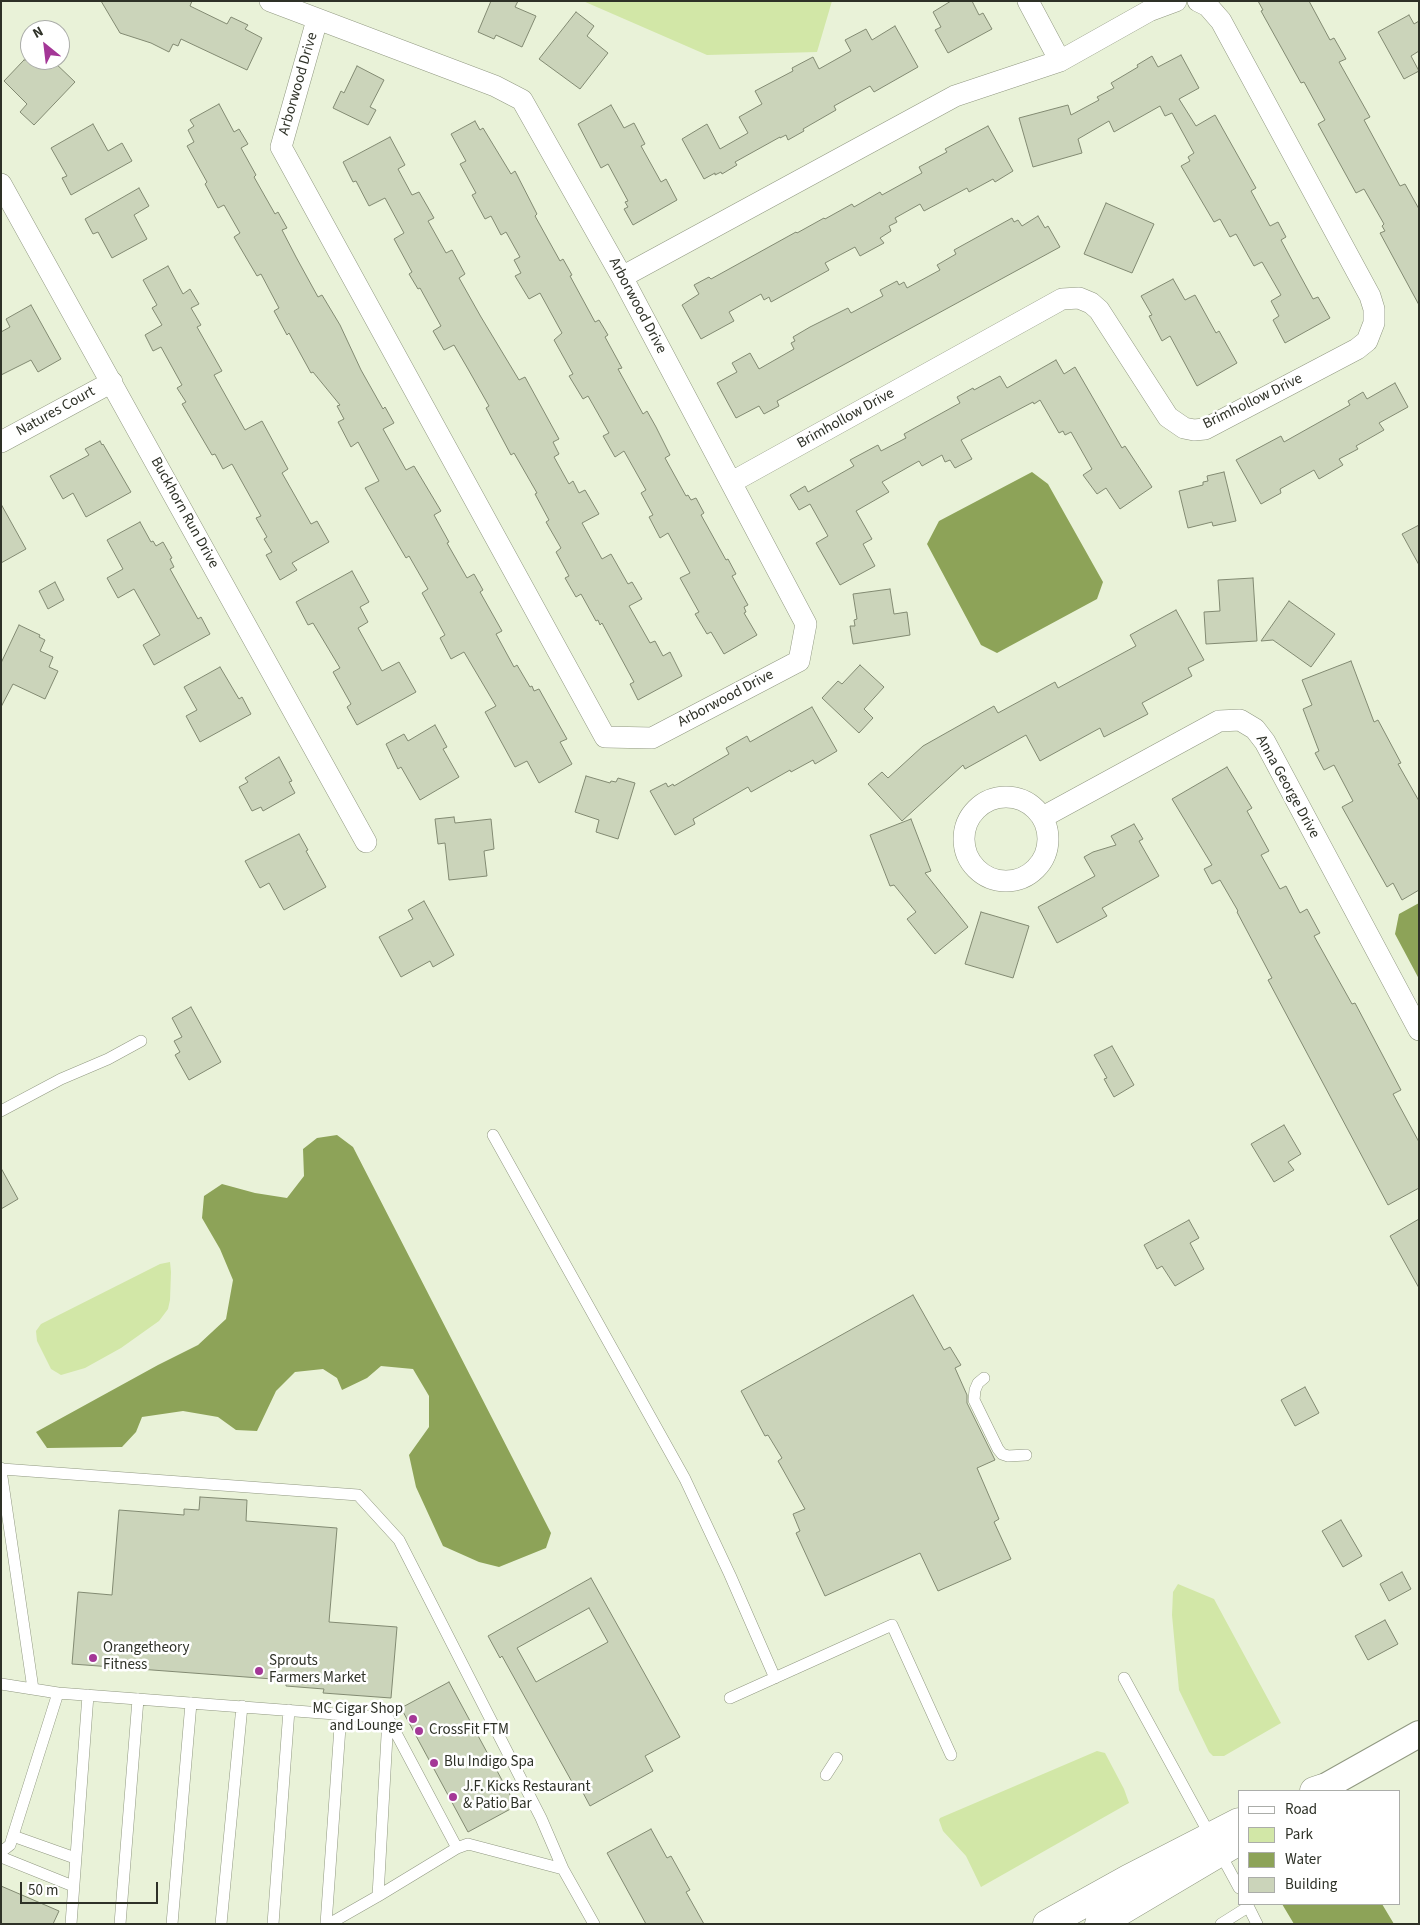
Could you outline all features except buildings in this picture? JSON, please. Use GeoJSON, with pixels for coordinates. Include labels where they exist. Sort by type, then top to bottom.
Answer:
{"type":"FeatureCollection","features":[{"type":"Feature","properties":{"kind":"main road"},"geometry":{"type":"LineString","coordinates":[[1099,1924],[1223,1843],[1238,1823]]}},
{"type":"Feature","properties":{"kind":"main road"},"geometry":{"type":"LineString","coordinates":[[1047,1924],[1128,1878],[1223,1843]]}},
{"type":"Feature","properties":{"kind":"street","name":"Arborwood Drive"},"geometry":{"type":"LineString","coordinates":[[270,1],[495,86],[522,100],[622,277],[806,624],[799,661],[652,738],[605,737],[281,147],[317,20]]}},
{"type":"Feature","properties":{"kind":"street"},"geometry":{"type":"LineString","coordinates":[[1028,1],[1060,61]]}},
{"type":"Feature","properties":{"kind":"street"},"geometry":{"type":"LineString","coordinates":[[622,277],[955,96],[1060,61],[1149,11],[1176,1]]}},
{"type":"Feature","properties":{"kind":"street","name":"Brimhollow Drive"},"geometry":{"type":"LineString","coordinates":[[732,482],[1062,299],[1079,298],[1091,303],[1099,310],[1168,417],[1184,428],[1194,430],[1205,429],[1214,425],[1357,350],[1367,341],[1374,323],[1374,309],[1370,296],[1221,21],[1208,6],[1198,1]]}},
{"type":"Feature","properties":{"kind":"street","name":"Buckhorn Run Drive"},"geometry":{"type":"LineString","coordinates":[[1,184],[366,842]]}},
{"type":"Feature","properties":{"kind":"street","name":"Natures Court"},"geometry":{"type":"LineString","coordinates":[[1,442],[112,382]]}},
{"type":"Feature","properties":{"kind":"street","name":"Anna George Drive"},"geometry":{"type":"LineString","coordinates":[[1043,817],[1219,721],[1240,720],[1255,729],[1265,742],[1419,1030]]}},
{"type":"Feature","properties":{"kind":"street"},"geometry":{"type":"LineString","coordinates":[[1318,1790],[1419,1734]]}},
{"type":"Feature","properties":{"kind":"lane"},"geometry":{"type":"LineString","coordinates":[[1,1111],[61,1079],[108,1059],[140,1041]]}},
{"type":"Feature","properties":{"kind":"lane"},"geometry":{"type":"LineString","coordinates":[[493,1135],[685,1479],[775,1678]]}},
{"type":"Feature","properties":{"kind":"lane"},"geometry":{"type":"LineString","coordinates":[[984,1378],[975,1390],[974,1400],[998,1449],[1002,1454],[1008,1456],[1026,1455]]}},
{"type":"Feature","properties":{"kind":"lane"},"geometry":{"type":"LineString","coordinates":[[33,1689],[2,1469],[358,1495],[399,1540],[540,1818],[563,1869],[594,1924]]}},
{"type":"Feature","properties":{"kind":"lane"},"geometry":{"type":"LineString","coordinates":[[730,1698],[892,1625],[951,1755]]}},
{"type":"Feature","properties":{"kind":"lane"},"geometry":{"type":"LineString","coordinates":[[1124,1678],[1223,1843],[1238,1885]]}},
{"type":"Feature","properties":{"kind":"lane"},"geometry":{"type":"LineString","coordinates":[[1,1684],[58,1693],[388,1718]]}},
{"type":"Feature","properties":{"kind":"lane"},"geometry":{"type":"LineString","coordinates":[[1,1852],[10,1845],[58,1693]]}},
{"type":"Feature","properties":{"kind":"lane"},"geometry":{"type":"LineString","coordinates":[[71,1924],[88,1695]]}},
{"type":"Feature","properties":{"kind":"lane"},"geometry":{"type":"LineString","coordinates":[[120,1924],[138,1699]]}},
{"type":"Feature","properties":{"kind":"lane"},"geometry":{"type":"LineString","coordinates":[[172,1924],[191,1702]]}},
{"type":"Feature","properties":{"kind":"lane"},"geometry":{"type":"LineString","coordinates":[[221,1924],[242,1706]]}},
{"type":"Feature","properties":{"kind":"lane"},"geometry":{"type":"LineString","coordinates":[[273,1924],[289,1710]]}},
{"type":"Feature","properties":{"kind":"lane"},"geometry":{"type":"LineString","coordinates":[[327,1924],[341,1713]]}},
{"type":"Feature","properties":{"kind":"lane"},"geometry":{"type":"LineString","coordinates":[[388,1718],[457,1848]]}},
{"type":"Feature","properties":{"kind":"lane"},"geometry":{"type":"LineString","coordinates":[[378,1896],[388,1718]]}},
{"type":"Feature","properties":{"kind":"lane"},"geometry":{"type":"LineString","coordinates":[[826,1775],[837,1758]]}},
{"type":"Feature","properties":{"kind":"lane"},"geometry":{"type":"LineString","coordinates":[[13,1836],[75,1858]]}},
{"type":"Feature","properties":{"kind":"lane"},"geometry":{"type":"LineString","coordinates":[[327,1924],[378,1896],[457,1848],[468,1844],[563,1869]]}},
{"type":"Feature","properties":{"kind":"lane"},"geometry":{"type":"LineString","coordinates":[[1,1857],[73,1886]]}},
{"type":"Feature","properties":{"kind":"lane"},"geometry":{"type":"LineString","coordinates":[[1221,1924],[1248,1905],[1257,1924]]}},
{"type":"Feature","properties":{"kind":"green space"},"geometry":{"type":"Polygon","coordinates":[[[583,1],[832,1],[817,52],[707,55],[583,1]]]}},
{"type":"Feature","properties":{"kind":"green space"},"geometry":{"type":"Polygon","coordinates":[[[170,1262],[170,1300],[168,1309],[159,1321],[121,1348],[85,1368],[61,1375],[51,1369],[37,1341],[36,1331],[41,1324],[160,1264],[170,1262]]]}},
{"type":"Feature","properties":{"kind":"green space"},"geometry":{"type":"Polygon","coordinates":[[[1178,1584],[1214,1599],[1281,1723],[1224,1756],[1213,1756],[1209,1752],[1179,1690],[1172,1615],[1173,1592],[1178,1584]]]}},
{"type":"Feature","properties":{"kind":"green space"},"geometry":{"type":"Polygon","coordinates":[[[1097,1751],[1105,1753],[1124,1789],[1129,1803],[981,1887],[966,1856],[943,1831],[940,1818],[1097,1751]]]}},
{"type":"Feature","properties":{"kind":"water"},"geometry":{"type":"Polygon","coordinates":[[[1032,472],[1048,484],[1103,582],[1097,599],[997,653],[981,645],[927,544],[939,521],[1032,472]]]}},
{"type":"Feature","properties":{"kind":"water"},"geometry":{"type":"Polygon","coordinates":[[[1419,903],[1419,979],[1395,934],[1399,914],[1419,903]]]}},
{"type":"Feature","properties":{"kind":"water"},"geometry":{"type":"Polygon","coordinates":[[[337,1135],[353,1147],[551,1533],[546,1548],[499,1567],[479,1562],[443,1546],[416,1487],[409,1455],[429,1427],[429,1396],[413,1369],[381,1366],[367,1378],[342,1390],[337,1378],[323,1369],[295,1372],[276,1391],[257,1431],[236,1430],[218,1417],[183,1411],[142,1417],[136,1432],[122,1447],[47,1448],[36,1432],[198,1345],[226,1319],[233,1280],[220,1249],[202,1218],[204,1196],[222,1184],[255,1193],[287,1198],[304,1176],[303,1149],[317,1138],[337,1135]]]}},
{"type":"Feature","properties":{"kind":"water"},"geometry":{"type":"Polygon","coordinates":[[[1283,1905],[1383,1905],[1394,1924],[1294,1924],[1283,1905]]]}},
{"type":"Feature","properties":{"kind":"place","name":"Orangetheory Fitness"},"geometry":{"type":"Point","coordinates":[93,1658]}},
{"type":"Feature","properties":{"kind":"place","name":"Sprouts Farmers Market"},"geometry":{"type":"Point","coordinates":[259,1671]}},
{"type":"Feature","properties":{"kind":"place","name":"MC Cigar Shop and Lounge"},"geometry":{"type":"Point","coordinates":[413,1719]}},
{"type":"Feature","properties":{"kind":"place","name":"CrossFit FTM"},"geometry":{"type":"Point","coordinates":[419,1731]}},
{"type":"Feature","properties":{"kind":"place","name":"Blu Indigo Spa"},"geometry":{"type":"Point","coordinates":[434,1763]}},
{"type":"Feature","properties":{"kind":"place","name":"J.F. Kicks Restaurant & Patio Bar"},"geometry":{"type":"Point","coordinates":[453,1797]}}]}
